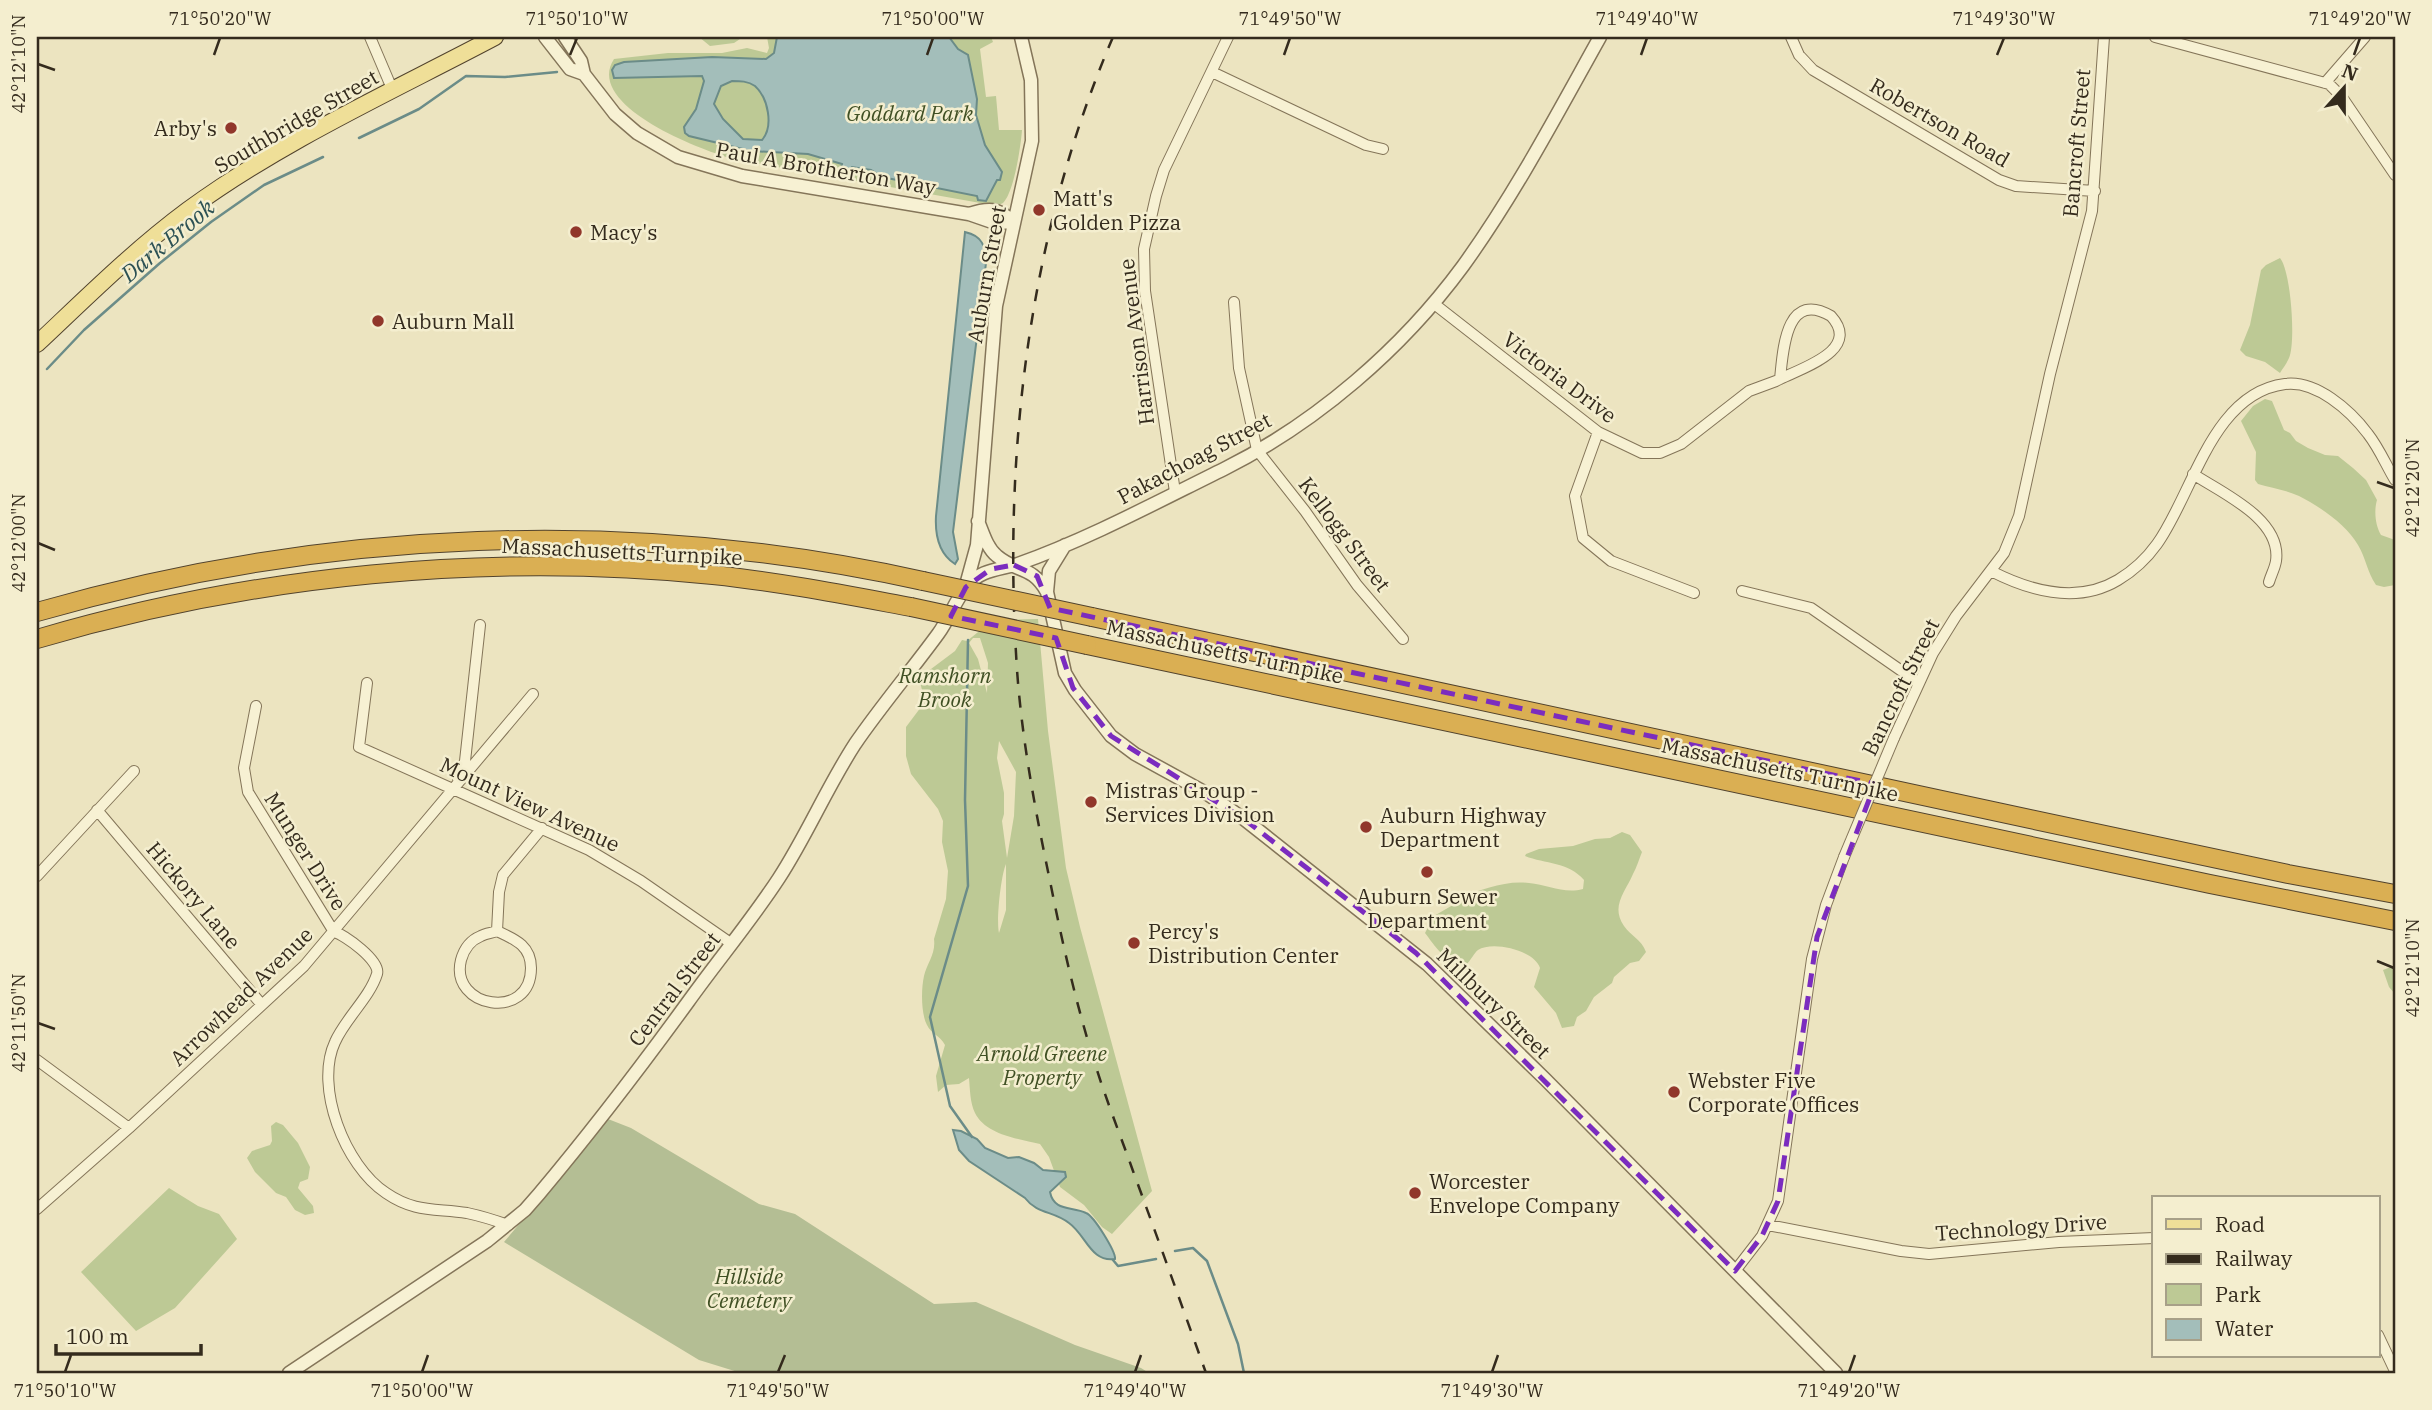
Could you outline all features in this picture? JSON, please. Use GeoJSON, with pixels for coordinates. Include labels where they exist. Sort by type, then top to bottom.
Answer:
{"type":"FeatureCollection","features":[{"type":"Feature","properties":{"kind":"highway","name":"Massachusetts Turnpike"},"geometry":{"type":"LineString","coordinates":[[37,612],[151,583],[264,562],[365,548],[451,541],[585,541],[698,548],[813,562],[923,581],[2042,822],[2395,894]]}},
{"type":"Feature","properties":{"kind":"highway","name":"Massachusetts Turnpike"},"geometry":{"type":"LineString","coordinates":[[37,639],[142,612],[234,593],[341,578],[462,569],[575,568],[700,574],[790,585],[911,607],[2395,921]]}},
{"type":"Feature","properties":{"kind":"main road","name":"Southbridge Street"},"geometry":{"type":"LineString","coordinates":[[37,344],[124,263],[188,210],[281,150],[495,37]]}},
{"type":"Feature","properties":{"kind":"street"},"geometry":{"type":"LineString","coordinates":[[370,37],[393,91]]}},
{"type":"Feature","properties":{"kind":"street","name":"Paul A Brotherton Way"},"geometry":{"type":"LineString","coordinates":[[545,37],[570,69],[584,74]]}},
{"type":"Feature","properties":{"kind":"street","name":"Paul A Brotherton Way"},"geometry":{"type":"LineString","coordinates":[[565,37],[581,61],[584,74],[609,107],[630,128],[669,153],[742,176],[969,214],[984,209],[1004,212],[1013,222]]}},
{"type":"Feature","properties":{"kind":"street","name":"Auburn Street"},"geometry":{"type":"LineString","coordinates":[[966,587],[975,557],[993,323],[1013,222],[1028,167],[1033,129],[1031,80],[1021,37]]}},
{"type":"Feature","properties":{"kind":"street","name":"Harrison Avenue"},"geometry":{"type":"LineString","coordinates":[[1175,492],[1145,291],[1144,249],[1164,170],[1228,37]]}},
{"type":"Feature","properties":{"kind":"street","name":"Pakachoag Street"},"geometry":{"type":"LineString","coordinates":[[1014,565],[1066,544],[1228,467],[1307,417],[1351,383],[1393,345],[1433,303],[1464,264],[1509,197],[1600,37]]}},
{"type":"Feature","properties":{"kind":"street","name":"Robertson Road"},"geometry":{"type":"LineString","coordinates":[[1791,37],[1799,55],[1813,70],[2004,183],[2095,191]]}},
{"type":"Feature","properties":{"kind":"street","name":"Bancroft Street"},"geometry":{"type":"LineString","coordinates":[[1735,1271],[1768,1225],[1782,1181],[1812,957],[1826,905],[1844,857],[1919,683],[1956,616],[2007,546],[2019,516],[2050,374],[2095,191],[2104,37]]}},
{"type":"Feature","properties":{"kind":"street"},"geometry":{"type":"LineString","coordinates":[[2155,37],[2325,83],[2339,92],[2395,175]]}},
{"type":"Feature","properties":{"kind":"street"},"geometry":{"type":"LineString","coordinates":[[2325,83],[2365,37]]}},
{"type":"Feature","properties":{"kind":"street"},"geometry":{"type":"LineString","coordinates":[[1212,72],[1366,145],[1383,149]]}},
{"type":"Feature","properties":{"kind":"street"},"geometry":{"type":"LineString","coordinates":[[1234,302],[1239,368],[1257,450]]}},
{"type":"Feature","properties":{"kind":"street","name":"Victoria Drive"},"geometry":{"type":"LineString","coordinates":[[1433,303],[1598,432],[1637,452],[1660,453],[1681,444],[1749,391],[1780,379],[1835,349],[1839,331],[1831,316],[1812,310],[1793,320],[1784,340],[1780,379]]}},
{"type":"Feature","properties":{"kind":"street"},"geometry":{"type":"LineString","coordinates":[[1991,571],[2026,586],[2052,592],[2081,592],[2108,585],[2138,565],[2159,542],[2193,474],[2224,424],[2242,402],[2271,387],[2295,383],[2324,394],[2354,418],[2373,442],[2395,480]]}},
{"type":"Feature","properties":{"kind":"street"},"geometry":{"type":"LineString","coordinates":[[1598,432],[1575,496],[1583,538],[1611,561],[1694,593]]}},
{"type":"Feature","properties":{"kind":"street","name":"Kellogg Street"},"geometry":{"type":"LineString","coordinates":[[1257,450],[1305,511],[1357,585],[1403,639]]}},
{"type":"Feature","properties":{"kind":"street"},"geometry":{"type":"LineString","coordinates":[[2193,474],[2256,515],[2268,528],[2276,556],[2269,582]]}},
{"type":"Feature","properties":{"kind":"street"},"geometry":{"type":"LineString","coordinates":[[978,521],[993,552],[1037,576],[1047,592]]}},
{"type":"Feature","properties":{"kind":"street"},"geometry":{"type":"LineString","coordinates":[[1047,592],[1047,577],[1051,565],[1066,544]]}},
{"type":"Feature","properties":{"kind":"street","name":"Central Street"},"geometry":{"type":"LineString","coordinates":[[289,1373],[480,1247],[508,1225],[547,1185],[657,1045],[784,870],[857,742],[941,630],[966,587],[991,569],[1014,565]]}},
{"type":"Feature","properties":{"kind":"street"},"geometry":{"type":"LineString","coordinates":[[1742,591],[1811,608],[1919,683]]}},
{"type":"Feature","properties":{"kind":"street","name":"Millbury Street"},"geometry":{"type":"LineString","coordinates":[[1047,592],[1065,673],[1111,736],[1135,754],[1206,793],[1244,819],[1416,953],[1450,984],[1836,1373]]}},
{"type":"Feature","properties":{"kind":"street"},"geometry":{"type":"LineString","coordinates":[[454,789],[465,761],[480,625]]}},
{"type":"Feature","properties":{"kind":"street","name":"Mount View Avenue"},"geometry":{"type":"LineString","coordinates":[[367,683],[359,747],[582,847],[627,872],[732,944]]}},
{"type":"Feature","properties":{"kind":"street","name":"Arrowhead Avenue"},"geometry":{"type":"LineString","coordinates":[[37,1209],[304,966],[533,694]]}},
{"type":"Feature","properties":{"kind":"street","name":"Munger Drive"},"geometry":{"type":"LineString","coordinates":[[256,706],[244,768],[248,792],[334,932]]}},
{"type":"Feature","properties":{"kind":"street"},"geometry":{"type":"LineString","coordinates":[[37,876],[134,771]]}},
{"type":"Feature","properties":{"kind":"street","name":"Hickory Lane"},"geometry":{"type":"LineString","coordinates":[[97,810],[262,1005]]}},
{"type":"Feature","properties":{"kind":"street"},"geometry":{"type":"LineString","coordinates":[[497,931],[499,892],[503,875],[542,828]]}},
{"type":"Feature","properties":{"kind":"street"},"geometry":{"type":"LineString","coordinates":[[497,931],[520,943],[529,955],[531,967],[527,985],[519,996],[494,1004],[471,993],[463,981],[460,966],[469,944],[481,936],[497,931]]}},
{"type":"Feature","properties":{"kind":"street"},"geometry":{"type":"LineString","coordinates":[[334,932],[342,934],[372,959],[377,967],[377,974],[335,1040],[328,1064],[333,1111],[352,1157],[376,1186],[400,1201],[430,1210],[464,1212],[508,1225]]}},
{"type":"Feature","properties":{"kind":"street"},"geometry":{"type":"LineString","coordinates":[[37,1060],[129,1128]]}},
{"type":"Feature","properties":{"kind":"street","name":"Technology Drive"},"geometry":{"type":"LineString","coordinates":[[1768,1225],[1929,1254],[2070,1241],[2152,1238]]}},
{"type":"Feature","properties":{"kind":"street"},"geometry":{"type":"LineString","coordinates":[[2380,1339],[2395,1371]]}},
{"type":"Feature","properties":{"kind":"highlighted area"},"geometry":{"type":"Polygon","coordinates":[[[1014,565],[1037,576],[1050,608],[1875,784],[1817,937],[1778,1201],[1762,1236],[1735,1271],[1416,953],[1244,819],[1111,736],[1073,688],[1056,638],[951,616],[966,587],[991,569],[1014,565]]]}},
{"type":"Feature","properties":{"kind":"green space"},"geometry":{"type":"Polygon","coordinates":[[[699,37],[743,37],[734,43],[710,46],[699,37]]]}},
{"type":"Feature","properties":{"kind":"green space","name":"Goddard Park"},"geometry":{"type":"Polygon","coordinates":[[[767,37],[991,37],[993,42],[980,49],[986,97],[996,96],[999,130],[1022,130],[1016,168],[1007,198],[1001,204],[986,204],[722,156],[677,137],[631,110],[616,94],[609,77],[614,59],[668,53],[722,53],[747,48],[767,53],[767,37]]]}},
{"type":"Feature","properties":{"kind":"green space"},"geometry":{"type":"Polygon","coordinates":[[[2280,258],[2290,291],[2292,338],[2288,360],[2280,373],[2265,362],[2246,356],[2240,350],[2250,325],[2261,270],[2280,258]]]}},
{"type":"Feature","properties":{"kind":"green space"},"geometry":{"type":"Polygon","coordinates":[[[2265,399],[2272,401],[2284,430],[2296,441],[2325,455],[2338,456],[2366,480],[2377,500],[2376,518],[2379,531],[2381,535],[2395,540],[2395,585],[2376,585],[2358,545],[2347,530],[2332,517],[2299,496],[2258,484],[2255,480],[2256,452],[2241,421],[2253,406],[2265,399]]]}},
{"type":"Feature","properties":{"kind":"green space","name":"Arnold Greene Property"},"geometry":{"type":"Polygon","coordinates":[[[1038,619],[1048,731],[1066,868],[1152,1191],[1112,1234],[1102,1227],[1084,1205],[1060,1187],[1049,1157],[1040,1144],[1004,1135],[980,1120],[972,1105],[969,1078],[959,1084],[946,1085],[938,1092],[936,1076],[945,1045],[927,1025],[922,994],[924,976],[933,954],[934,939],[946,899],[948,871],[942,842],[943,821],[938,809],[911,774],[906,756],[906,727],[921,707],[924,698],[919,678],[955,651],[962,640],[967,641],[993,620],[1038,619]],[[973,638],[969,643],[978,659],[987,693],[988,663],[980,638],[973,638]],[[999,741],[997,758],[1004,793],[1002,821],[1007,858],[1014,816],[1016,772],[999,741]],[[1006,864],[999,933],[1006,910],[1006,864]]]}},
{"type":"Feature","properties":{"kind":"green space"},"geometry":{"type":"Polygon","coordinates":[[[1622,832],[1630,835],[1642,852],[1619,905],[1620,919],[1646,952],[1639,961],[1630,963],[1614,977],[1612,983],[1594,997],[1586,1011],[1577,1017],[1574,1026],[1562,1028],[1556,1013],[1534,987],[1540,968],[1537,962],[1522,952],[1503,947],[1485,947],[1478,950],[1467,964],[1460,964],[1448,959],[1425,933],[1434,916],[1458,902],[1460,897],[1494,886],[1520,882],[1563,890],[1583,889],[1584,880],[1578,874],[1556,864],[1525,856],[1526,854],[1539,849],[1573,846],[1595,839],[1610,838],[1622,832]]]}},
{"type":"Feature","properties":{"kind":"green space"},"geometry":{"type":"Polygon","coordinates":[[[2395,968],[2395,994],[2389,987],[2383,970],[2395,968]]]}},
{"type":"Feature","properties":{"kind":"green space","name":"Hillside Cemetery"},"geometry":{"type":"Polygon","coordinates":[[[608,1119],[631,1128],[759,1204],[795,1214],[934,1304],[976,1302],[1075,1345],[1149,1373],[741,1373],[699,1360],[504,1242],[608,1119]]]}},
{"type":"Feature","properties":{"kind":"green space"},"geometry":{"type":"Polygon","coordinates":[[[276,1122],[283,1125],[298,1143],[310,1167],[308,1179],[300,1182],[298,1188],[313,1206],[314,1213],[305,1215],[295,1210],[286,1197],[276,1193],[255,1172],[247,1158],[252,1151],[270,1145],[271,1126],[276,1122]]]}},
{"type":"Feature","properties":{"kind":"green space"},"geometry":{"type":"Polygon","coordinates":[[[169,1188],[198,1206],[219,1214],[237,1239],[175,1308],[136,1331],[81,1272],[169,1188]]]}},
{"type":"Feature","properties":{"kind":"water","name":"Goddard Park"},"geometry":{"type":"Polygon","coordinates":[[[777,37],[949,37],[958,49],[968,55],[977,99],[976,115],[985,145],[1002,172],[1000,180],[997,180],[986,201],[978,200],[977,196],[882,177],[871,170],[852,167],[846,174],[841,171],[842,164],[808,154],[751,151],[689,136],[684,127],[696,109],[704,81],[702,76],[614,78],[612,70],[615,65],[624,62],[712,57],[766,59],[774,53],[777,37]],[[732,81],[721,86],[714,104],[723,119],[743,139],[762,140],[768,127],[768,112],[760,91],[752,84],[732,81]]]}},
{"type":"Feature","properties":{"kind":"water"},"geometry":{"type":"Polygon","coordinates":[[[965,232],[976,236],[982,243],[986,263],[953,532],[958,559],[955,564],[941,549],[936,516],[965,232]]]}},
{"type":"Feature","properties":{"kind":"water"},"geometry":{"type":"Polygon","coordinates":[[[953,1130],[977,1139],[985,1148],[1008,1158],[1019,1157],[1043,1170],[1065,1172],[1066,1177],[1050,1192],[1052,1198],[1059,1206],[1090,1216],[1108,1242],[1115,1259],[1100,1257],[1094,1253],[1069,1223],[1035,1207],[969,1161],[959,1150],[953,1130]]]}},
{"type":"Feature","properties":{"kind":"waterway","name":"Dark Brook"},"geometry":{"type":"LineString","coordinates":[[359,138],[419,109],[466,76],[505,77],[557,72]]}},
{"type":"Feature","properties":{"kind":"waterway","name":"Dark Brook"},"geometry":{"type":"LineString","coordinates":[[47,369],[84,330],[211,222],[264,185],[323,157]]}},
{"type":"Feature","properties":{"kind":"waterway","name":"Ramshorn Brook"},"geometry":{"type":"LineString","coordinates":[[968,640],[965,800],[968,886],[930,1017],[950,1106],[972,1137]]}},
{"type":"Feature","properties":{"kind":"waterway","name":"Ramshorn Brook"},"geometry":{"type":"LineString","coordinates":[[1175,1251],[1193,1248],[1207,1261],[1238,1344],[1244,1373]]}},
{"type":"Feature","properties":{"kind":"waterway","name":"Ramshorn Brook"},"geometry":{"type":"LineString","coordinates":[[1113,1260],[1118,1266],[1156,1259]]}},
{"type":"Feature","properties":{"kind":"railway"},"geometry":{"type":"LineString","coordinates":[[1113,37],[1085,110],[1061,185],[1029,339],[1014,496],[1013,575],[1018,683],[1039,828],[1083,1022],[1105,1093],[1206,1373]]}},
{"type":"Feature","properties":{"kind":"place","name":"Arby's"},"geometry":{"type":"Point","coordinates":[231,128]}},
{"type":"Feature","properties":{"kind":"place","name":"Matt's Golden Pizza"},"geometry":{"type":"Point","coordinates":[1039,210]}},
{"type":"Feature","properties":{"kind":"place","name":"Macy's"},"geometry":{"type":"Point","coordinates":[576,232]}},
{"type":"Feature","properties":{"kind":"place","name":"Auburn Mall"},"geometry":{"type":"Point","coordinates":[378,321]}},
{"type":"Feature","properties":{"kind":"place","name":"Mistras Group - Services Division"},"geometry":{"type":"Point","coordinates":[1091,802]}},
{"type":"Feature","properties":{"kind":"place","name":"Auburn Highway Department"},"geometry":{"type":"Point","coordinates":[1366,827]}},
{"type":"Feature","properties":{"kind":"place","name":"Auburn Sewer Department"},"geometry":{"type":"Point","coordinates":[1427,872]}},
{"type":"Feature","properties":{"kind":"place","name":"Percy's Distribution Center"},"geometry":{"type":"Point","coordinates":[1134,943]}},
{"type":"Feature","properties":{"kind":"place","name":"Webster Five Corporate Offices"},"geometry":{"type":"Point","coordinates":[1674,1092]}},
{"type":"Feature","properties":{"kind":"place","name":"Worcester Envelope Company"},"geometry":{"type":"Point","coordinates":[1415,1193]}}]}
